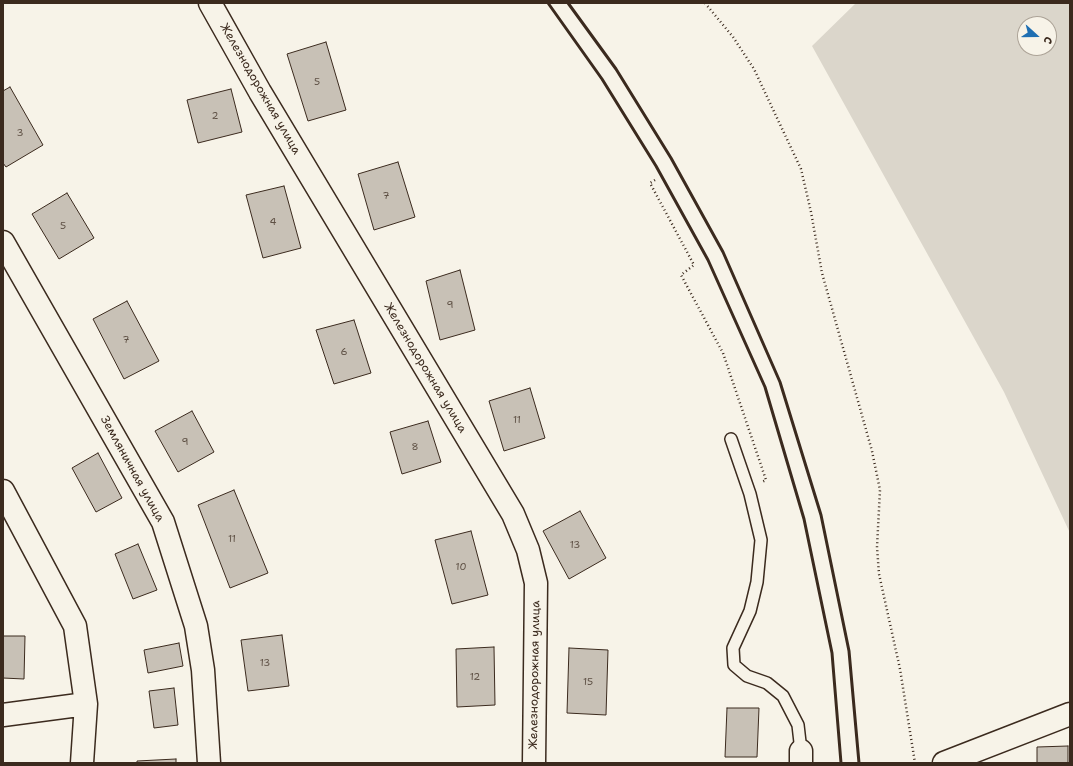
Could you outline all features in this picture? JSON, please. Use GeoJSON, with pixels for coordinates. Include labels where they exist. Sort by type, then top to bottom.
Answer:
{"type":"FeatureCollection","features":[{"type":"Feature","properties":{"kind":"street","name":"Железнодорожная улица"},"geometry":{"type":"LineString","coordinates":[[210,3],[264,99],[513,514],[528,550],[536,583],[534,763]]}},
{"type":"Feature","properties":{"kind":"street","name":"Земляничная улица"},"geometry":{"type":"LineString","coordinates":[[3,242],[163,522],[196,626],[203,670],[209,763]]}},
{"type":"Feature","properties":{"kind":"street"},"geometry":{"type":"LineString","coordinates":[[5,499],[75,626],[86,704],[82,763]]}},
{"type":"Feature","properties":{"kind":"street"},"geometry":{"type":"LineString","coordinates":[[3,715],[86,704]]}},
{"type":"Feature","properties":{"kind":"street"},"geometry":{"type":"LineString","coordinates":[[944,763],[1070,714]]}},
{"type":"Feature","properties":{"kind":"lane"},"geometry":{"type":"LineString","coordinates":[[732,439],[750,494],[761,540],[757,582],[750,611],[733,648],[734,665],[747,676],[767,683],[783,696],[798,725],[801,757]]}},
{"type":"Feature","properties":{"kind":"path"},"geometry":{"type":"LineString","coordinates":[[705,3],[733,37],[754,69],[801,169],[811,212],[822,273],[872,451],[880,490],[877,547],[879,574],[900,669],[915,763]]}},
{"type":"Feature","properties":{"kind":"path"},"geometry":{"type":"LineString","coordinates":[[655,180],[650,183],[694,266],[681,275],[723,353],[766,480],[756,484]]}},
{"type":"Feature","properties":{"kind":"shaded area"},"geometry":{"type":"Polygon","coordinates":[[[856,3],[1070,3],[1070,533],[1004,392],[812,46],[856,3]]]}},
{"type":"Feature","properties":{"kind":"building"},"geometry":{"type":"Polygon","coordinates":[[[326,42],[346,110],[308,121],[287,54],[326,42]]]}},
{"type":"Feature","properties":{"kind":"building"},"geometry":{"type":"Polygon","coordinates":[[[10,87],[43,145],[6,167],[3,163],[3,91],[10,87]]]}},
{"type":"Feature","properties":{"kind":"building"},"geometry":{"type":"Polygon","coordinates":[[[231,89],[242,132],[198,143],[187,100],[231,89]]]}},
{"type":"Feature","properties":{"kind":"building"},"geometry":{"type":"Polygon","coordinates":[[[398,162],[415,217],[374,230],[358,174],[398,162]]]}},
{"type":"Feature","properties":{"kind":"building"},"geometry":{"type":"Polygon","coordinates":[[[284,186],[301,248],[263,258],[246,195],[284,186]]]}},
{"type":"Feature","properties":{"kind":"building"},"geometry":{"type":"Polygon","coordinates":[[[67,193],[94,238],[59,259],[32,214],[67,193]]]}},
{"type":"Feature","properties":{"kind":"building"},"geometry":{"type":"Polygon","coordinates":[[[460,270],[475,330],[440,340],[426,281],[460,270]]]}},
{"type":"Feature","properties":{"kind":"building"},"geometry":{"type":"Polygon","coordinates":[[[127,301],[159,361],[124,379],[93,319],[127,301]]]}},
{"type":"Feature","properties":{"kind":"building"},"geometry":{"type":"Polygon","coordinates":[[[354,320],[371,373],[334,384],[316,330],[354,320]]]}},
{"type":"Feature","properties":{"kind":"building"},"geometry":{"type":"Polygon","coordinates":[[[530,388],[545,438],[504,451],[489,401],[530,388]]]}},
{"type":"Feature","properties":{"kind":"building"},"geometry":{"type":"Polygon","coordinates":[[[192,411],[214,452],[178,472],[155,431],[192,411]]]}},
{"type":"Feature","properties":{"kind":"building"},"geometry":{"type":"Polygon","coordinates":[[[428,421],[441,462],[402,474],[390,432],[428,421]]]}},
{"type":"Feature","properties":{"kind":"building"},"geometry":{"type":"Polygon","coordinates":[[[98,453],[122,498],[96,512],[72,468],[98,453]]]}},
{"type":"Feature","properties":{"kind":"building"},"geometry":{"type":"Polygon","coordinates":[[[234,490],[268,573],[230,588],[198,505],[234,490]]]}},
{"type":"Feature","properties":{"kind":"building"},"geometry":{"type":"Polygon","coordinates":[[[580,511],[606,558],[569,579],[543,531],[580,511]]]}},
{"type":"Feature","properties":{"kind":"building"},"geometry":{"type":"Polygon","coordinates":[[[471,531],[488,595],[452,604],[435,540],[471,531]]]}},
{"type":"Feature","properties":{"kind":"building"},"geometry":{"type":"Polygon","coordinates":[[[138,544],[157,590],[133,599],[115,554],[138,544]]]}},
{"type":"Feature","properties":{"kind":"building"},"geometry":{"type":"Polygon","coordinates":[[[282,635],[289,686],[248,691],[241,640],[282,635]]]}},
{"type":"Feature","properties":{"kind":"building"},"geometry":{"type":"Polygon","coordinates":[[[3,636],[25,636],[24,679],[3,678],[3,636]]]}},
{"type":"Feature","properties":{"kind":"building"},"geometry":{"type":"Polygon","coordinates":[[[179,643],[183,666],[148,673],[144,650],[179,643]]]}},
{"type":"Feature","properties":{"kind":"building"},"geometry":{"type":"Polygon","coordinates":[[[494,647],[495,705],[457,707],[456,649],[494,647]]]}},
{"type":"Feature","properties":{"kind":"building"},"geometry":{"type":"Polygon","coordinates":[[[569,648],[608,650],[606,715],[567,713],[569,648]]]}},
{"type":"Feature","properties":{"kind":"building"},"geometry":{"type":"Polygon","coordinates":[[[174,688],[178,725],[154,728],[149,691],[174,688]]]}},
{"type":"Feature","properties":{"kind":"building"},"geometry":{"type":"Polygon","coordinates":[[[727,708],[759,708],[757,757],[725,757],[727,708]]]}},
{"type":"Feature","properties":{"kind":"building"},"geometry":{"type":"Polygon","coordinates":[[[1068,746],[1068,763],[1037,763],[1037,747],[1068,746]]]}},
{"type":"Feature","properties":{"kind":"building"},"geometry":{"type":"Polygon","coordinates":[[[176,759],[176,763],[137,763],[137,761],[176,759]]]}},
{"type":"Feature","properties":{"kind":"railway"},"geometry":{"type":"LineString","coordinates":[[548,3],[602,79],[656,166],[708,260],[765,387],[804,519],[832,653],[841,763]]}},
{"type":"Feature","properties":{"kind":"railway"},"geometry":{"type":"LineString","coordinates":[[568,3],[616,69],[671,158],[723,252],[780,382],[821,515],[849,651],[859,763]]}}]}
